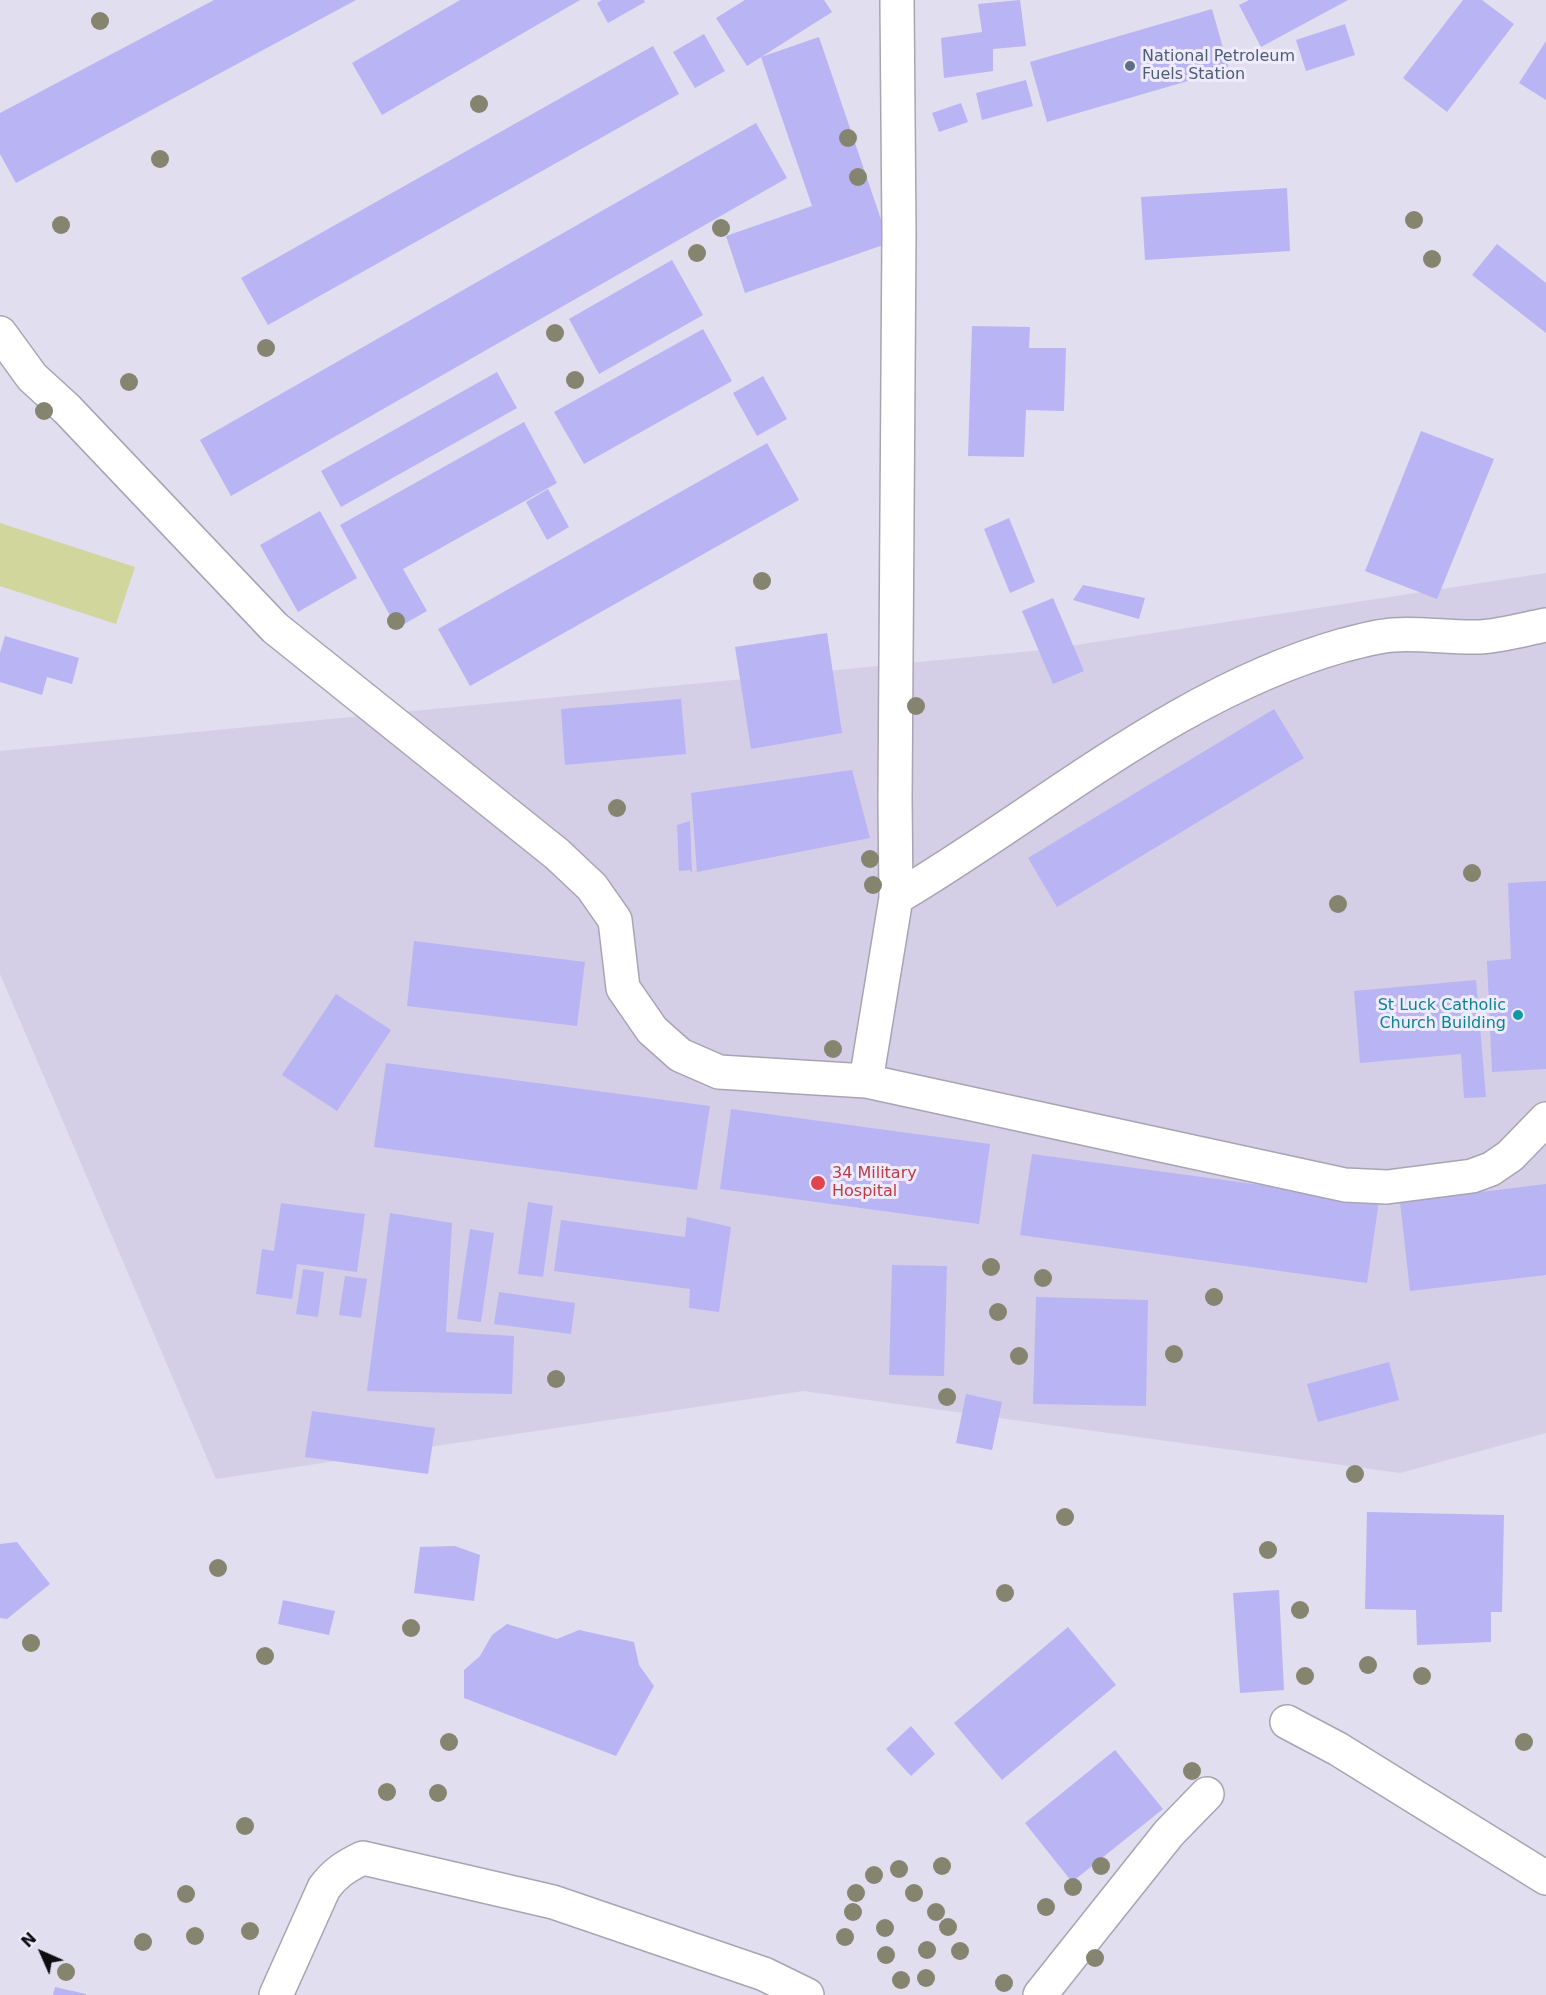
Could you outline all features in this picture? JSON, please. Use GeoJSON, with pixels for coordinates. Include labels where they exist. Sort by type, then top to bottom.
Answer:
{"type":"FeatureCollection","features":[{"type":"Feature","properties":{"kind":"street"},"geometry":{"type":"LineString","coordinates":[[866,1081],[896,898],[899,245],[897,0]]}},
{"type":"Feature","properties":{"kind":"street"},"geometry":{"type":"LineString","coordinates":[[0,333],[32,377],[67,409],[275,628],[557,855],[592,887],[615,920],[623,988],[652,1030],[680,1055],[719,1072],[866,1081],[1345,1185],[1387,1187],[1472,1176],[1491,1170],[1510,1156],[1546,1119]]}},
{"type":"Feature","properties":{"kind":"street"},"geometry":{"type":"LineString","coordinates":[[896,898],[947,868],[1112,756],[1220,695],[1293,662],[1345,645],[1392,635],[1481,637],[1546,625]]}},
{"type":"Feature","properties":{"kind":"street"},"geometry":{"type":"LineString","coordinates":[[1287,1722],[1338,1749],[1546,1878]]}},
{"type":"Feature","properties":{"kind":"street"},"geometry":{"type":"LineString","coordinates":[[1040,1995],[1169,1833],[1208,1794]]}},
{"type":"Feature","properties":{"kind":"street"},"geometry":{"type":"LineString","coordinates":[[276,1995],[324,1888],[344,1867],[363,1858],[553,1902],[764,1974],[807,1995]]}},
{"type":"Feature","properties":{"kind":"shaded area","name":"34 Military Hospital"},"geometry":{"type":"Polygon","coordinates":[[[1546,573],[1546,1433],[1400,1473],[803,1391],[216,1479],[0,974],[0,751],[1043,650],[1546,573]]]}},
{"type":"Feature","properties":{"kind":"green space"},"geometry":{"type":"Polygon","coordinates":[[[0,523],[135,567],[116,624],[0,586],[0,523]]]}},
{"type":"Feature","properties":{"kind":"building"},"geometry":{"type":"Polygon","coordinates":[[[214,0],[356,0],[16,183],[0,154],[0,113],[214,0]]]}},
{"type":"Feature","properties":{"kind":"building"},"geometry":{"type":"Polygon","coordinates":[[[460,0],[580,0],[382,115],[352,63],[460,0]]]}},
{"type":"Feature","properties":{"kind":"building"},"geometry":{"type":"Polygon","coordinates":[[[602,0],[644,0],[645,2],[608,23],[597,3],[602,0]]]}},
{"type":"Feature","properties":{"kind":"building"},"geometry":{"type":"Polygon","coordinates":[[[745,0],[824,0],[832,12],[747,66],[716,18],[745,0]]]}},
{"type":"Feature","properties":{"kind":"building"},"geometry":{"type":"Polygon","coordinates":[[[1020,0],[1026,46],[993,49],[993,71],[944,78],[941,38],[982,32],[978,4],[1020,0]]]}},
{"type":"Feature","properties":{"kind":"building"},"geometry":{"type":"Polygon","coordinates":[[[1249,0],[1348,0],[1261,47],[1239,5],[1249,0]]]}},
{"type":"Feature","properties":{"kind":"building"},"geometry":{"type":"Polygon","coordinates":[[[1463,0],[1482,0],[1514,24],[1447,112],[1403,78],[1463,0]]]}},
{"type":"Feature","properties":{"kind":"building","name":"National Petroleum Fuels Station"},"geometry":{"type":"Polygon","coordinates":[[[1212,9],[1229,69],[1047,122],[1030,62],[1212,9]]]}},
{"type":"Feature","properties":{"kind":"building"},"geometry":{"type":"Polygon","coordinates":[[[1345,24],[1355,55],[1306,71],[1296,40],[1345,24]]]}},
{"type":"Feature","properties":{"kind":"building"},"geometry":{"type":"Polygon","coordinates":[[[704,34],[725,71],[695,88],[673,52],[704,34]]]}},
{"type":"Feature","properties":{"kind":"building"},"geometry":{"type":"Polygon","coordinates":[[[819,37],[889,243],[745,293],[726,236],[812,206],[761,57],[819,37]]]}},
{"type":"Feature","properties":{"kind":"building"},"geometry":{"type":"Polygon","coordinates":[[[1546,41],[1546,100],[1519,83],[1546,41]]]}},
{"type":"Feature","properties":{"kind":"building"},"geometry":{"type":"Polygon","coordinates":[[[653,46],[679,94],[268,325],[241,278],[653,46]]]}},
{"type":"Feature","properties":{"kind":"building"},"geometry":{"type":"Polygon","coordinates":[[[1026,80],[1033,106],[982,120],[976,93],[1026,80]]]}},
{"type":"Feature","properties":{"kind":"building"},"geometry":{"type":"Polygon","coordinates":[[[961,103],[968,122],[939,132],[932,113],[961,103]]]}},
{"type":"Feature","properties":{"kind":"building"},"geometry":{"type":"Polygon","coordinates":[[[756,123],[787,178],[231,496],[200,440],[756,123]]]}},
{"type":"Feature","properties":{"kind":"building"},"geometry":{"type":"Polygon","coordinates":[[[1287,188],[1290,251],[1145,260],[1141,197],[1287,188]]]}},
{"type":"Feature","properties":{"kind":"building"},"geometry":{"type":"Polygon","coordinates":[[[1497,244],[1546,283],[1546,333],[1472,275],[1497,244]]]}},
{"type":"Feature","properties":{"kind":"building"},"geometry":{"type":"Polygon","coordinates":[[[672,260],[703,315],[599,374],[569,319],[672,260]]]}},
{"type":"Feature","properties":{"kind":"building"},"geometry":{"type":"Polygon","coordinates":[[[972,326],[1030,327],[1029,348],[1066,348],[1064,411],[1026,410],[1024,457],[968,456],[972,326]]]}},
{"type":"Feature","properties":{"kind":"building"},"geometry":{"type":"Polygon","coordinates":[[[703,329],[732,381],[584,464],[554,412],[703,329]]]}},
{"type":"Feature","properties":{"kind":"building"},"geometry":{"type":"Polygon","coordinates":[[[497,372],[517,408],[341,507],[321,471],[497,372]]]}},
{"type":"Feature","properties":{"kind":"building"},"geometry":{"type":"Polygon","coordinates":[[[763,376],[787,419],[757,436],[733,393],[763,376]]]}},
{"type":"Feature","properties":{"kind":"building"},"geometry":{"type":"Polygon","coordinates":[[[524,422],[557,483],[403,569],[427,611],[397,628],[340,525],[524,422]]]}},
{"type":"Feature","properties":{"kind":"building"},"geometry":{"type":"Polygon","coordinates":[[[1421,431],[1494,459],[1437,599],[1365,571],[1421,431]]]}},
{"type":"Feature","properties":{"kind":"building"},"geometry":{"type":"Polygon","coordinates":[[[767,443],[799,500],[470,686],[438,629],[767,443]]]}},
{"type":"Feature","properties":{"kind":"building"},"geometry":{"type":"Polygon","coordinates":[[[548,489],[569,527],[547,540],[526,502],[548,489]]]}},
{"type":"Feature","properties":{"kind":"building"},"geometry":{"type":"Polygon","coordinates":[[[320,511],[357,578],[298,612],[260,545],[320,511]]]}},
{"type":"Feature","properties":{"kind":"building"},"geometry":{"type":"Polygon","coordinates":[[[1009,518],[1035,582],[1010,593],[984,529],[1009,518]]]}},
{"type":"Feature","properties":{"kind":"building"},"geometry":{"type":"Polygon","coordinates":[[[1083,585],[1145,598],[1139,619],[1073,600],[1083,585]]]}},
{"type":"Feature","properties":{"kind":"building"},"geometry":{"type":"Polygon","coordinates":[[[1053,598],[1084,671],[1053,684],[1022,611],[1053,598]]]}},
{"type":"Feature","properties":{"kind":"building"},"geometry":{"type":"Polygon","coordinates":[[[827,633],[842,733],[751,749],[735,647],[827,633]]]}},
{"type":"Feature","properties":{"kind":"building"},"geometry":{"type":"Polygon","coordinates":[[[5,636],[79,658],[72,684],[47,677],[42,695],[0,682],[0,653],[5,636]]]}},
{"type":"Feature","properties":{"kind":"building"},"geometry":{"type":"Polygon","coordinates":[[[681,699],[686,754],[565,765],[561,709],[681,699]]]}},
{"type":"Feature","properties":{"kind":"building"},"geometry":{"type":"Polygon","coordinates":[[[1274,709],[1304,758],[1057,907],[1028,858],[1274,709]]]}},
{"type":"Feature","properties":{"kind":"building"},"geometry":{"type":"Polygon","coordinates":[[[852,770],[870,838],[697,872],[691,793],[852,770]]]}},
{"type":"Feature","properties":{"kind":"building"},"geometry":{"type":"Polygon","coordinates":[[[690,821],[692,873],[690,870],[679,871],[677,825],[690,821]]]}},
{"type":"Feature","properties":{"kind":"building","name":"St Luck Catholic Church Building"},"geometry":{"type":"Polygon","coordinates":[[[1546,881],[1546,1069],[1492,1072],[1487,961],[1511,959],[1508,883],[1546,881]]]}},
{"type":"Feature","properties":{"kind":"building"},"geometry":{"type":"Polygon","coordinates":[[[414,941],[585,962],[577,1026],[407,1006],[414,941]]]}},
{"type":"Feature","properties":{"kind":"building"},"geometry":{"type":"Polygon","coordinates":[[[1476,980],[1486,1097],[1464,1098],[1461,1054],[1360,1063],[1354,991],[1476,980]]]}},
{"type":"Feature","properties":{"kind":"building"},"geometry":{"type":"Polygon","coordinates":[[[336,994],[391,1030],[337,1111],[282,1075],[336,994]]]}},
{"type":"Feature","properties":{"kind":"building"},"geometry":{"type":"Polygon","coordinates":[[[386,1063],[710,1106],[697,1190],[374,1147],[386,1063]]]}},
{"type":"Feature","properties":{"kind":"building"},"geometry":{"type":"Polygon","coordinates":[[[731,1109],[990,1144],[979,1224],[720,1189],[731,1109]]]}},
{"type":"Feature","properties":{"kind":"building"},"geometry":{"type":"Polygon","coordinates":[[[1032,1154],[1379,1201],[1367,1283],[1020,1235],[1032,1154]]]}},
{"type":"Feature","properties":{"kind":"building"},"geometry":{"type":"Polygon","coordinates":[[[1546,1184],[1546,1275],[1410,1291],[1400,1202],[1546,1184]]]}},
{"type":"Feature","properties":{"kind":"building"},"geometry":{"type":"Polygon","coordinates":[[[528,1202],[553,1206],[543,1277],[518,1274],[528,1202]]]}},
{"type":"Feature","properties":{"kind":"building"},"geometry":{"type":"Polygon","coordinates":[[[281,1203],[365,1214],[357,1272],[297,1264],[292,1299],[256,1294],[262,1249],[274,1251],[281,1203]]]}},
{"type":"Feature","properties":{"kind":"building"},"geometry":{"type":"Polygon","coordinates":[[[390,1213],[452,1223],[446,1332],[514,1336],[512,1394],[367,1391],[390,1213]]]}},
{"type":"Feature","properties":{"kind":"building"},"geometry":{"type":"Polygon","coordinates":[[[687,1217],[731,1227],[719,1312],[689,1308],[690,1289],[554,1271],[561,1220],[685,1237],[687,1217]]]}},
{"type":"Feature","properties":{"kind":"building"},"geometry":{"type":"Polygon","coordinates":[[[470,1229],[494,1233],[481,1322],[457,1319],[470,1229]]]}},
{"type":"Feature","properties":{"kind":"building"},"geometry":{"type":"Polygon","coordinates":[[[892,1265],[947,1266],[944,1376],[889,1375],[892,1265]]]}},
{"type":"Feature","properties":{"kind":"building"},"geometry":{"type":"Polygon","coordinates":[[[303,1269],[324,1272],[318,1317],[296,1314],[303,1269]]]}},
{"type":"Feature","properties":{"kind":"building"},"geometry":{"type":"Polygon","coordinates":[[[345,1276],[367,1279],[361,1318],[339,1315],[345,1276]]]}},
{"type":"Feature","properties":{"kind":"building"},"geometry":{"type":"Polygon","coordinates":[[[499,1292],[575,1303],[571,1334],[494,1324],[499,1292]]]}},
{"type":"Feature","properties":{"kind":"building"},"geometry":{"type":"Polygon","coordinates":[[[1036,1297],[1148,1300],[1146,1406],[1033,1404],[1036,1297]]]}},
{"type":"Feature","properties":{"kind":"building"},"geometry":{"type":"Polygon","coordinates":[[[1389,1362],[1399,1400],[1318,1422],[1307,1384],[1389,1362]]]}},
{"type":"Feature","properties":{"kind":"building"},"geometry":{"type":"Polygon","coordinates":[[[966,1394],[1002,1402],[992,1450],[956,1443],[966,1394]]]}},
{"type":"Feature","properties":{"kind":"building"},"geometry":{"type":"Polygon","coordinates":[[[312,1411],[435,1428],[428,1474],[305,1457],[312,1411]]]}},
{"type":"Feature","properties":{"kind":"building"},"geometry":{"type":"Polygon","coordinates":[[[1367,1512],[1504,1515],[1502,1612],[1491,1612],[1491,1642],[1417,1645],[1416,1610],[1365,1609],[1367,1512]]]}},
{"type":"Feature","properties":{"kind":"building"},"geometry":{"type":"Polygon","coordinates":[[[17,1542],[50,1584],[7,1619],[0,1618],[0,1544],[17,1542]]]}},
{"type":"Feature","properties":{"kind":"building"},"geometry":{"type":"Polygon","coordinates":[[[455,1546],[480,1555],[474,1601],[414,1593],[420,1547],[455,1546]]]}},
{"type":"Feature","properties":{"kind":"building"},"geometry":{"type":"Polygon","coordinates":[[[1279,1590],[1284,1690],[1240,1693],[1233,1593],[1279,1590]]]}},
{"type":"Feature","properties":{"kind":"building"},"geometry":{"type":"Polygon","coordinates":[[[283,1600],[335,1611],[329,1635],[278,1624],[283,1600]]]}},
{"type":"Feature","properties":{"kind":"building"},"geometry":{"type":"Polygon","coordinates":[[[507,1624],[557,1639],[579,1630],[634,1642],[639,1665],[654,1686],[616,1756],[464,1698],[464,1670],[480,1656],[492,1635],[507,1624]]]}},
{"type":"Feature","properties":{"kind":"building"},"geometry":{"type":"Polygon","coordinates":[[[1068,1627],[1116,1685],[1002,1780],[954,1723],[1068,1627]]]}},
{"type":"Feature","properties":{"kind":"building"},"geometry":{"type":"Polygon","coordinates":[[[911,1726],[935,1754],[911,1776],[886,1749],[911,1726]]]}},
{"type":"Feature","properties":{"kind":"building"},"geometry":{"type":"Polygon","coordinates":[[[1115,1750],[1163,1809],[1072,1882],[1025,1823],[1115,1750]]]}},
{"type":"Feature","properties":{"kind":"building"},"geometry":{"type":"Polygon","coordinates":[[[55,1987],[86,1994],[86,1995],[53,1995],[55,1987]]]}},
{"type":"Feature","properties":{"kind":"place","name":"National Petroleum Fuels Station"},"geometry":{"type":"Point","coordinates":[1130,66]}},
{"type":"Feature","properties":{"kind":"place","name":"St Luck Catholic Church Building"},"geometry":{"type":"Point","coordinates":[1518,1015]}},
{"type":"Feature","properties":{"kind":"place","name":"34 Military Hospital"},"geometry":{"type":"Point","coordinates":[818,1183]}}]}
